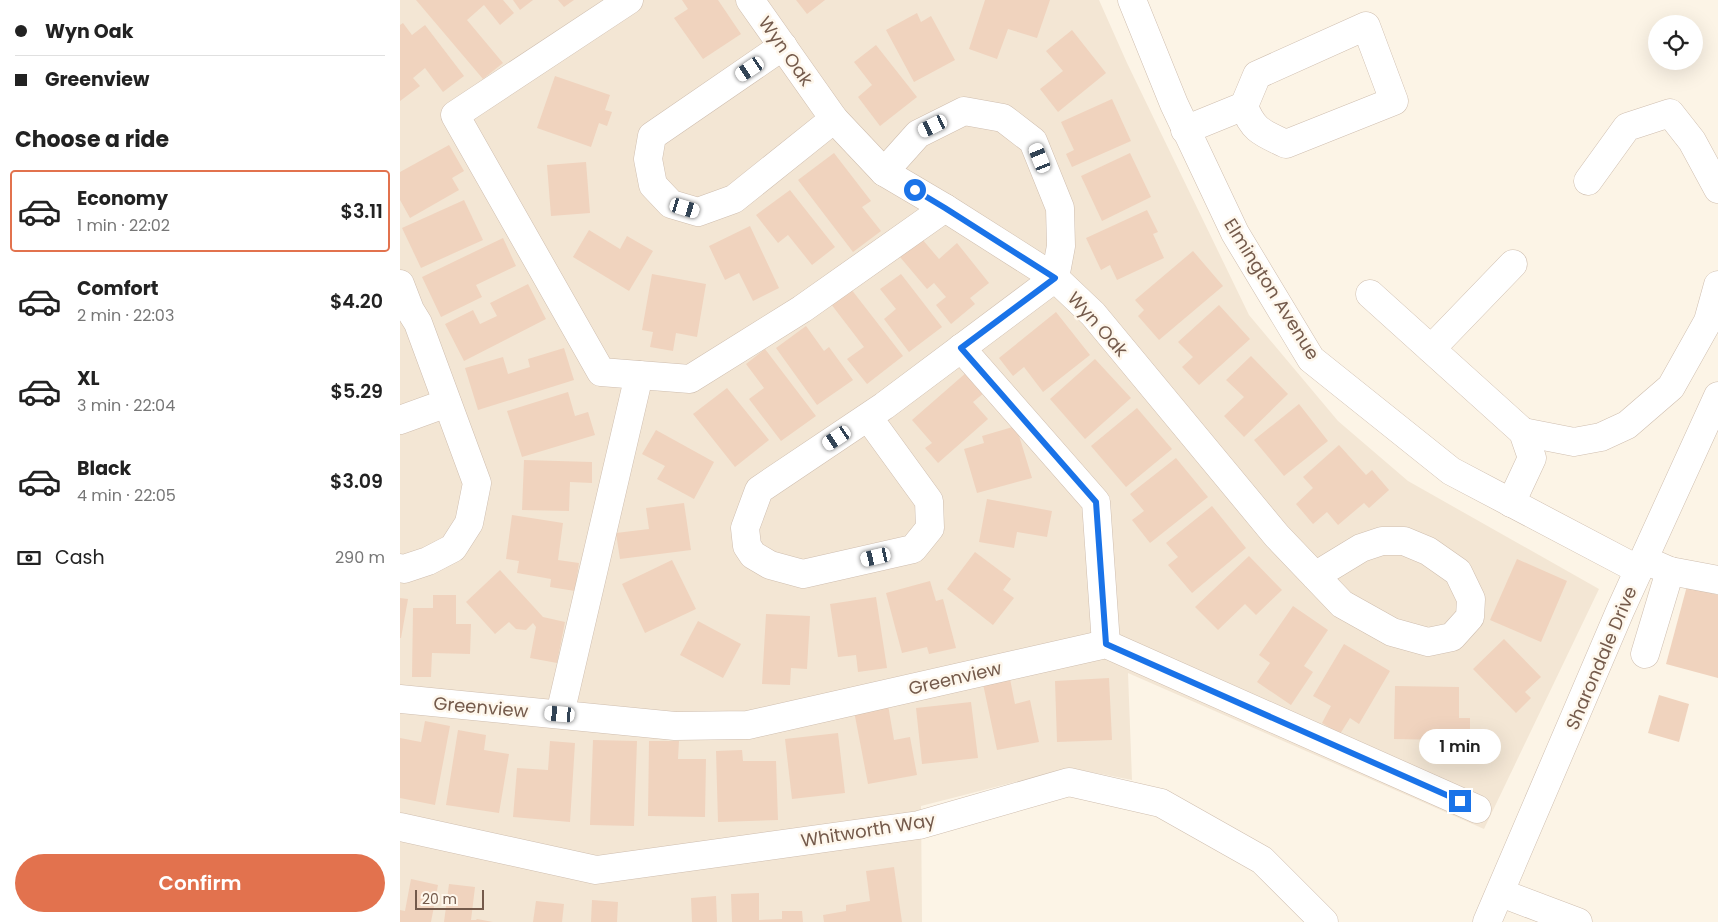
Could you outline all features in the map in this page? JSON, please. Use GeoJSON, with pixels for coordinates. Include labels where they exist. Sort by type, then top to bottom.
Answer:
{"type":"FeatureCollection","features":[{"type":"Feature","properties":{"kind":"street"},"geometry":{"type":"LineString","coordinates":[[629,0],[455,115],[601,372],[690,379],[802,309],[945,208]]}},
{"type":"Feature","properties":{"kind":"street","name":"Wyn Oak"},"geometry":{"type":"LineString","coordinates":[[750,0],[834,119],[884,172],[945,208],[1055,278],[1093,314],[1277,536],[1315,576],[1342,604],[1392,632],[1428,642],[1452,638],[1470,617],[1471,599],[1458,572],[1428,551],[1404,541],[1382,541],[1361,548],[1315,576]]}},
{"type":"Feature","properties":{"kind":"street","name":"Elmington Avenue"},"geometry":{"type":"LineString","coordinates":[[1132,0],[1189,138],[1235,233],[1311,359],[1451,471],[1511,503],[1641,565],[1718,580]]}},
{"type":"Feature","properties":{"kind":"street"},"geometry":{"type":"LineString","coordinates":[[1366,26],[1394,101],[1286,144],[1260,132],[1246,114],[1257,75],[1366,26]]}},
{"type":"Feature","properties":{"kind":"street"},"geometry":{"type":"LineString","coordinates":[[783,46],[652,136],[648,160],[653,184],[671,204],[698,212],[734,199],[834,119]]}},
{"type":"Feature","properties":{"kind":"street"},"geometry":{"type":"LineString","coordinates":[[868,417],[929,501],[930,528],[913,549],[803,574],[770,565],[753,555],[747,546],[745,528],[759,490],[868,417],[1055,278],[1061,246],[1060,208],[1033,141],[1003,118],[964,111],[918,134],[884,172]]}},
{"type":"Feature","properties":{"kind":"street"},"geometry":{"type":"LineString","coordinates":[[1588,181],[1628,127],[1670,113],[1692,141],[1718,189]]}},
{"type":"Feature","properties":{"kind":"street"},"geometry":{"type":"LineString","coordinates":[[1189,138],[1246,114]]}},
{"type":"Feature","properties":{"kind":"street"},"geometry":{"type":"LineString","coordinates":[[1431,350],[1513,264]]}},
{"type":"Feature","properties":{"kind":"street"},"geometry":{"type":"LineString","coordinates":[[400,284],[410,310],[418,323],[477,483],[470,523],[453,548],[428,561],[404,569],[400,568]]}},
{"type":"Feature","properties":{"kind":"street"},"geometry":{"type":"LineString","coordinates":[[1523,432],[1574,442],[1601,437],[1627,425],[1671,387],[1708,321],[1718,286]]}},
{"type":"Feature","properties":{"kind":"street"},"geometry":{"type":"LineString","coordinates":[[1370,294],[1523,432],[1532,458],[1511,503]]}},
{"type":"Feature","properties":{"kind":"street"},"geometry":{"type":"LineString","coordinates":[[961,348],[1096,502],[1106,644],[1477,809]]}},
{"type":"Feature","properties":{"kind":"street"},"geometry":{"type":"LineString","coordinates":[[560,714],[639,375]]}},
{"type":"Feature","properties":{"kind":"street","name":"Sharondale Drive"},"geometry":{"type":"LineString","coordinates":[[1487,922],[1620,611],[1718,396]]}},
{"type":"Feature","properties":{"kind":"street"},"geometry":{"type":"LineString","coordinates":[[400,420],[447,403]]}},
{"type":"Feature","properties":{"kind":"street"},"geometry":{"type":"LineString","coordinates":[[1645,654],[1670,571]]}},
{"type":"Feature","properties":{"kind":"street"},"geometry":{"type":"LineString","coordinates":[[1620,611],[1654,623]]}},
{"type":"Feature","properties":{"kind":"street","name":"Greenview"},"geometry":{"type":"LineString","coordinates":[[400,699],[675,726],[748,724],[1106,644]]}},
{"type":"Feature","properties":{"kind":"street","name":"Whitworth Way"},"geometry":{"type":"LineString","coordinates":[[400,827],[596,870],[919,825],[1069,782],[1161,803],[1262,860],[1324,922]]}},
{"type":"Feature","properties":{"kind":"street"},"geometry":{"type":"LineString","coordinates":[[1501,893],[1578,922]]}},
{"type":"Feature","properties":{"kind":"shaded area"},"geometry":{"type":"Polygon","coordinates":[[[400,0],[1099,0],[1127,63],[1249,315],[1338,421],[1408,481],[1599,589],[1484,829],[1128,673],[1132,780],[1070,768],[921,806],[922,922],[400,922],[400,0]]]}},
{"type":"Feature","properties":{"kind":"building"},"geometry":{"type":"Polygon","coordinates":[[[416,0],[503,0],[514,13],[500,25],[484,5],[467,20],[503,63],[483,79],[416,0]]]}},
{"type":"Feature","properties":{"kind":"building"},"geometry":{"type":"Polygon","coordinates":[[[513,0],[533,0],[520,10],[513,0]]]}},
{"type":"Feature","properties":{"kind":"building"},"geometry":{"type":"Polygon","coordinates":[[[558,0],[574,0],[564,7],[558,0]]]}},
{"type":"Feature","properties":{"kind":"building"},"geometry":{"type":"Polygon","coordinates":[[[682,0],[718,0],[741,34],[703,59],[674,18],[688,9],[682,0]]]}},
{"type":"Feature","properties":{"kind":"building"},"geometry":{"type":"Polygon","coordinates":[[[796,0],[825,0],[807,14],[796,0]]]}},
{"type":"Feature","properties":{"kind":"building"},"geometry":{"type":"Polygon","coordinates":[[[985,0],[1050,0],[1037,38],[1008,29],[997,59],[969,49],[985,0]]]}},
{"type":"Feature","properties":{"kind":"building"},"geometry":{"type":"Polygon","coordinates":[[[917,13],[921,22],[931,16],[955,60],[914,82],[886,30],[917,13]]]}},
{"type":"Feature","properties":{"kind":"building"},"geometry":{"type":"Polygon","coordinates":[[[403,23],[412,35],[425,25],[464,76],[443,92],[425,68],[413,78],[420,86],[400,101],[400,25],[403,23]]]}},
{"type":"Feature","properties":{"kind":"building"},"geometry":{"type":"Polygon","coordinates":[[[1072,30],[1106,73],[1058,112],[1040,89],[1063,71],[1046,51],[1072,30]]]}},
{"type":"Feature","properties":{"kind":"building"},"geometry":{"type":"Polygon","coordinates":[[[876,45],[917,97],[880,126],[858,97],[872,85],[854,62],[876,45]]]}},
{"type":"Feature","properties":{"kind":"building"},"geometry":{"type":"Polygon","coordinates":[[[555,76],[610,95],[605,110],[612,112],[607,126],[599,123],[591,147],[537,128],[555,76]]]}},
{"type":"Feature","properties":{"kind":"building"},"geometry":{"type":"Polygon","coordinates":[[[1112,99],[1131,141],[1072,167],[1066,154],[1074,150],[1061,122],[1112,99]]]}},
{"type":"Feature","properties":{"kind":"building"},"geometry":{"type":"Polygon","coordinates":[[[449,145],[464,171],[452,178],[459,190],[410,218],[400,200],[400,172],[449,145]]]}},
{"type":"Feature","properties":{"kind":"building"},"geometry":{"type":"Polygon","coordinates":[[[834,153],[871,201],[862,207],[881,231],[853,252],[798,180],[834,153]]]}},
{"type":"Feature","properties":{"kind":"building"},"geometry":{"type":"Polygon","coordinates":[[[1130,153],[1151,197],[1102,221],[1081,176],[1130,153]]]}},
{"type":"Feature","properties":{"kind":"building"},"geometry":{"type":"Polygon","coordinates":[[[586,162],[590,213],[551,216],[547,165],[586,162]]]}},
{"type":"Feature","properties":{"kind":"building"},"geometry":{"type":"Polygon","coordinates":[[[790,190],[835,247],[812,265],[788,235],[778,243],[756,215],[790,190]]]}},
{"type":"Feature","properties":{"kind":"building"},"geometry":{"type":"Polygon","coordinates":[[[464,200],[483,240],[421,268],[402,228],[464,200]]]}},
{"type":"Feature","properties":{"kind":"building"},"geometry":{"type":"Polygon","coordinates":[[[1147,210],[1158,232],[1153,234],[1164,258],[1117,280],[1110,265],[1101,270],[1086,238],[1147,210]]]}},
{"type":"Feature","properties":{"kind":"building"},"geometry":{"type":"Polygon","coordinates":[[[750,226],[779,288],[753,301],[739,273],[725,280],[709,246],[750,226]]]}},
{"type":"Feature","properties":{"kind":"building"},"geometry":{"type":"Polygon","coordinates":[[[589,230],[620,249],[627,236],[653,251],[629,291],[573,257],[589,230]]]}},
{"type":"Feature","properties":{"kind":"building"},"geometry":{"type":"Polygon","coordinates":[[[503,238],[516,266],[476,285],[482,297],[441,317],[422,277],[503,238]]]}},
{"type":"Feature","properties":{"kind":"building"},"geometry":{"type":"Polygon","coordinates":[[[922,239],[939,259],[957,243],[989,283],[970,298],[975,304],[951,324],[936,305],[946,297],[934,283],[927,289],[900,257],[922,239]]]}},
{"type":"Feature","properties":{"kind":"building"},"geometry":{"type":"Polygon","coordinates":[[[1193,251],[1223,286],[1159,340],[1138,316],[1144,310],[1135,300],[1193,251]]]}},
{"type":"Feature","properties":{"kind":"building"},"geometry":{"type":"Polygon","coordinates":[[[652,274],[706,284],[697,337],[676,333],[673,351],[650,347],[653,332],[642,330],[652,274]]]}},
{"type":"Feature","properties":{"kind":"building"},"geometry":{"type":"Polygon","coordinates":[[[901,274],[942,327],[909,352],[884,319],[896,309],[880,289],[901,274]]]}},
{"type":"Feature","properties":{"kind":"building"},"geometry":{"type":"Polygon","coordinates":[[[528,284],[546,319],[464,361],[445,324],[473,310],[480,324],[497,316],[490,303],[528,284]]]}},
{"type":"Feature","properties":{"kind":"building"},"geometry":{"type":"Polygon","coordinates":[[[851,289],[903,356],[867,384],[847,359],[864,347],[831,304],[851,289]]]}},
{"type":"Feature","properties":{"kind":"building"},"geometry":{"type":"Polygon","coordinates":[[[1219,305],[1250,339],[1199,385],[1182,367],[1193,357],[1178,342],[1219,305]]]}},
{"type":"Feature","properties":{"kind":"building"},"geometry":{"type":"Polygon","coordinates":[[[1056,312],[1090,355],[1043,392],[1024,367],[1013,376],[999,358],[1056,312]]]}},
{"type":"Feature","properties":{"kind":"building"},"geometry":{"type":"Polygon","coordinates":[[[806,326],[824,351],[829,347],[853,380],[817,405],[776,348],[806,326]]]}},
{"type":"Feature","properties":{"kind":"building"},"geometry":{"type":"Polygon","coordinates":[[[564,348],[574,380],[478,410],[465,368],[503,357],[508,374],[530,367],[528,359],[564,348]]]}},
{"type":"Feature","properties":{"kind":"building"},"geometry":{"type":"Polygon","coordinates":[[[765,349],[816,416],[781,441],[749,399],[764,388],[746,364],[765,349]]]}},
{"type":"Feature","properties":{"kind":"building"},"geometry":{"type":"Polygon","coordinates":[[[1251,356],[1288,394],[1244,437],[1224,416],[1244,397],[1226,380],[1251,356]]]}},
{"type":"Feature","properties":{"kind":"building"},"geometry":{"type":"Polygon","coordinates":[[[1095,359],[1131,398],[1085,439],[1050,399],[1095,359]]]}},
{"type":"Feature","properties":{"kind":"building"},"geometry":{"type":"Polygon","coordinates":[[[967,372],[985,392],[973,402],[988,419],[938,463],[925,448],[932,443],[912,420],[967,372]]]}},
{"type":"Feature","properties":{"kind":"building"},"geometry":{"type":"Polygon","coordinates":[[[727,388],[769,440],[735,467],[693,414],[727,388]]]}},
{"type":"Feature","properties":{"kind":"building"},"geometry":{"type":"Polygon","coordinates":[[[568,392],[575,416],[588,412],[595,435],[522,457],[507,411],[568,392]]]}},
{"type":"Feature","properties":{"kind":"building"},"geometry":{"type":"Polygon","coordinates":[[[1299,404],[1328,441],[1284,476],[1254,440],[1299,404]]]}},
{"type":"Feature","properties":{"kind":"building"},"geometry":{"type":"Polygon","coordinates":[[[1137,408],[1172,449],[1126,487],[1091,446],[1137,408]]]}},
{"type":"Feature","properties":{"kind":"building"},"geometry":{"type":"Polygon","coordinates":[[[1016,426],[1032,478],[977,493],[964,449],[984,443],[982,436],[1016,426]]]}},
{"type":"Feature","properties":{"kind":"building"},"geometry":{"type":"Polygon","coordinates":[[[656,430],[714,462],[694,499],[657,479],[665,466],[642,454],[656,430]]]}},
{"type":"Feature","properties":{"kind":"building"},"geometry":{"type":"Polygon","coordinates":[[[1339,445],[1366,475],[1372,470],[1389,490],[1369,508],[1364,503],[1338,525],[1327,512],[1313,524],[1296,504],[1313,488],[1303,477],[1339,445]]]}},
{"type":"Feature","properties":{"kind":"building"},"geometry":{"type":"Polygon","coordinates":[[[1176,458],[1208,497],[1150,543],[1132,520],[1144,511],[1130,494],[1176,458]]]}},
{"type":"Feature","properties":{"kind":"building"},"geometry":{"type":"Polygon","coordinates":[[[524,460],[592,462],[592,483],[570,482],[569,511],[522,510],[524,460]]]}},
{"type":"Feature","properties":{"kind":"building"},"geometry":{"type":"Polygon","coordinates":[[[987,499],[1052,511],[1047,537],[1017,532],[1014,548],[979,542],[987,499]]]}},
{"type":"Feature","properties":{"kind":"building"},"geometry":{"type":"Polygon","coordinates":[[[684,503],[691,550],[620,559],[616,533],[649,529],[646,508],[684,503]]]}},
{"type":"Feature","properties":{"kind":"building"},"geometry":{"type":"Polygon","coordinates":[[[1212,506],[1246,548],[1192,593],[1168,565],[1178,557],[1166,543],[1212,506]]]}},
{"type":"Feature","properties":{"kind":"building"},"geometry":{"type":"Polygon","coordinates":[[[512,515],[563,523],[558,560],[579,563],[575,591],[550,587],[551,579],[517,573],[519,561],[506,559],[512,515]]]}},
{"type":"Feature","properties":{"kind":"building"},"geometry":{"type":"Polygon","coordinates":[[[975,552],[1011,579],[1003,590],[1014,598],[993,625],[947,589],[975,552]]]}},
{"type":"Feature","properties":{"kind":"building"},"geometry":{"type":"Polygon","coordinates":[[[1249,556],[1282,590],[1256,615],[1245,604],[1218,630],[1195,607],[1249,556]]]}},
{"type":"Feature","properties":{"kind":"building"},"geometry":{"type":"Polygon","coordinates":[[[1517,559],[1567,581],[1541,642],[1490,620],[1517,559]]]}},
{"type":"Feature","properties":{"kind":"building"},"geometry":{"type":"Polygon","coordinates":[[[672,560],[696,609],[645,633],[622,584],[672,560]]]}},
{"type":"Feature","properties":{"kind":"building"},"geometry":{"type":"Polygon","coordinates":[[[500,570],[543,617],[565,622],[557,663],[530,658],[536,627],[533,623],[526,630],[516,629],[509,622],[495,634],[466,602],[500,570]]]}},
{"type":"Feature","properties":{"kind":"building"},"geometry":{"type":"Polygon","coordinates":[[[930,581],[936,601],[943,599],[956,648],[929,654],[927,647],[902,653],[886,593],[930,581]]]}},
{"type":"Feature","properties":{"kind":"building"},"geometry":{"type":"Polygon","coordinates":[[[1687,586],[1718,595],[1718,678],[1666,664],[1687,586]]]}},
{"type":"Feature","properties":{"kind":"building"},"geometry":{"type":"Polygon","coordinates":[[[433,595],[456,595],[456,624],[471,624],[470,654],[432,653],[431,677],[412,677],[413,608],[433,608],[433,595]]]}},
{"type":"Feature","properties":{"kind":"building"},"geometry":{"type":"Polygon","coordinates":[[[876,597],[887,668],[858,672],[856,655],[838,657],[830,604],[876,597]]]}},
{"type":"Feature","properties":{"kind":"building"},"geometry":{"type":"Polygon","coordinates":[[[400,598],[408,599],[401,638],[400,638],[400,598]]]}},
{"type":"Feature","properties":{"kind":"building"},"geometry":{"type":"Polygon","coordinates":[[[1293,606],[1328,630],[1304,666],[1313,672],[1291,705],[1257,682],[1270,663],[1259,655],[1293,606]]]}},
{"type":"Feature","properties":{"kind":"building"},"geometry":{"type":"Polygon","coordinates":[[[766,614],[810,616],[807,669],[791,668],[790,685],[762,684],[766,614]]]}},
{"type":"Feature","properties":{"kind":"building"},"geometry":{"type":"Polygon","coordinates":[[[698,621],[741,644],[723,678],[680,655],[698,621]]]}},
{"type":"Feature","properties":{"kind":"building"},"geometry":{"type":"Polygon","coordinates":[[[1504,639],[1541,677],[1525,692],[1531,698],[1516,713],[1473,669],[1504,639]]]}},
{"type":"Feature","properties":{"kind":"building"},"geometry":{"type":"Polygon","coordinates":[[[1344,644],[1390,671],[1359,724],[1350,718],[1340,734],[1322,723],[1331,706],[1313,696],[1344,644]]]}},
{"type":"Feature","properties":{"kind":"building"},"geometry":{"type":"Polygon","coordinates":[[[1109,678],[1112,740],[1057,742],[1055,681],[1109,678]]]}},
{"type":"Feature","properties":{"kind":"building"},"geometry":{"type":"Polygon","coordinates":[[[1010,679],[1015,704],[1030,700],[1039,742],[997,750],[983,684],[1010,679]]]}},
{"type":"Feature","properties":{"kind":"building"},"geometry":{"type":"Polygon","coordinates":[[[1395,686],[1459,687],[1459,718],[1470,718],[1470,753],[1445,753],[1445,740],[1394,739],[1395,686]]]}},
{"type":"Feature","properties":{"kind":"building"},"geometry":{"type":"Polygon","coordinates":[[[1659,695],[1689,704],[1679,742],[1648,733],[1659,695]]]}},
{"type":"Feature","properties":{"kind":"building"},"geometry":{"type":"Polygon","coordinates":[[[971,702],[978,758],[922,764],[916,708],[971,702]]]}},
{"type":"Feature","properties":{"kind":"building"},"geometry":{"type":"Polygon","coordinates":[[[888,705],[894,740],[910,737],[917,775],[868,784],[854,711],[888,705]]]}},
{"type":"Feature","properties":{"kind":"building"},"geometry":{"type":"Polygon","coordinates":[[[425,721],[450,726],[435,805],[400,798],[400,738],[421,742],[425,721]]]}},
{"type":"Feature","properties":{"kind":"building"},"geometry":{"type":"Polygon","coordinates":[[[458,730],[486,735],[484,750],[509,754],[499,813],[446,805],[458,730]]]}},
{"type":"Feature","properties":{"kind":"building"},"geometry":{"type":"Polygon","coordinates":[[[838,733],[845,793],[792,799],[785,739],[838,733]]]}},
{"type":"Feature","properties":{"kind":"building"},"geometry":{"type":"Polygon","coordinates":[[[593,740],[637,741],[634,826],[590,825],[593,740]]]}},
{"type":"Feature","properties":{"kind":"building"},"geometry":{"type":"Polygon","coordinates":[[[550,741],[575,743],[570,822],[513,817],[517,768],[548,770],[550,741]]]}},
{"type":"Feature","properties":{"kind":"building"},"geometry":{"type":"Polygon","coordinates":[[[649,741],[679,741],[678,759],[706,759],[705,817],[648,816],[649,741]]]}},
{"type":"Feature","properties":{"kind":"building"},"geometry":{"type":"Polygon","coordinates":[[[742,750],[743,761],[776,761],[778,820],[718,822],[716,751],[742,750]]]}},
{"type":"Feature","properties":{"kind":"building"},"geometry":{"type":"Polygon","coordinates":[[[894,867],[902,922],[824,922],[823,915],[846,911],[846,905],[870,901],[866,871],[894,867]]]}},
{"type":"Feature","properties":{"kind":"building"},"geometry":{"type":"Polygon","coordinates":[[[411,879],[438,885],[431,922],[400,922],[400,910],[405,911],[411,879]]]}},
{"type":"Feature","properties":{"kind":"building"},"geometry":{"type":"Polygon","coordinates":[[[449,884],[475,887],[471,920],[477,919],[493,922],[444,922],[449,884]]]}},
{"type":"Feature","properties":{"kind":"building"},"geometry":{"type":"Polygon","coordinates":[[[759,893],[759,920],[782,919],[782,911],[802,911],[803,922],[732,922],[731,894],[759,893]]]}},
{"type":"Feature","properties":{"kind":"building"},"geometry":{"type":"Polygon","coordinates":[[[716,896],[717,922],[692,922],[691,898],[716,896]]]}},
{"type":"Feature","properties":{"kind":"building"},"geometry":{"type":"Polygon","coordinates":[[[592,900],[618,902],[617,922],[591,922],[592,900]]]}},
{"type":"Feature","properties":{"kind":"building"},"geometry":{"type":"Polygon","coordinates":[[[536,901],[564,904],[562,922],[533,922],[536,901]]]}},
{"type":"Feature","properties":{"kind":"route"},"geometry":{"type":"LineString","coordinates":[[915,190],[1055,278],[961,348],[1096,502],[1106,644],[1460,801]]}}]}
